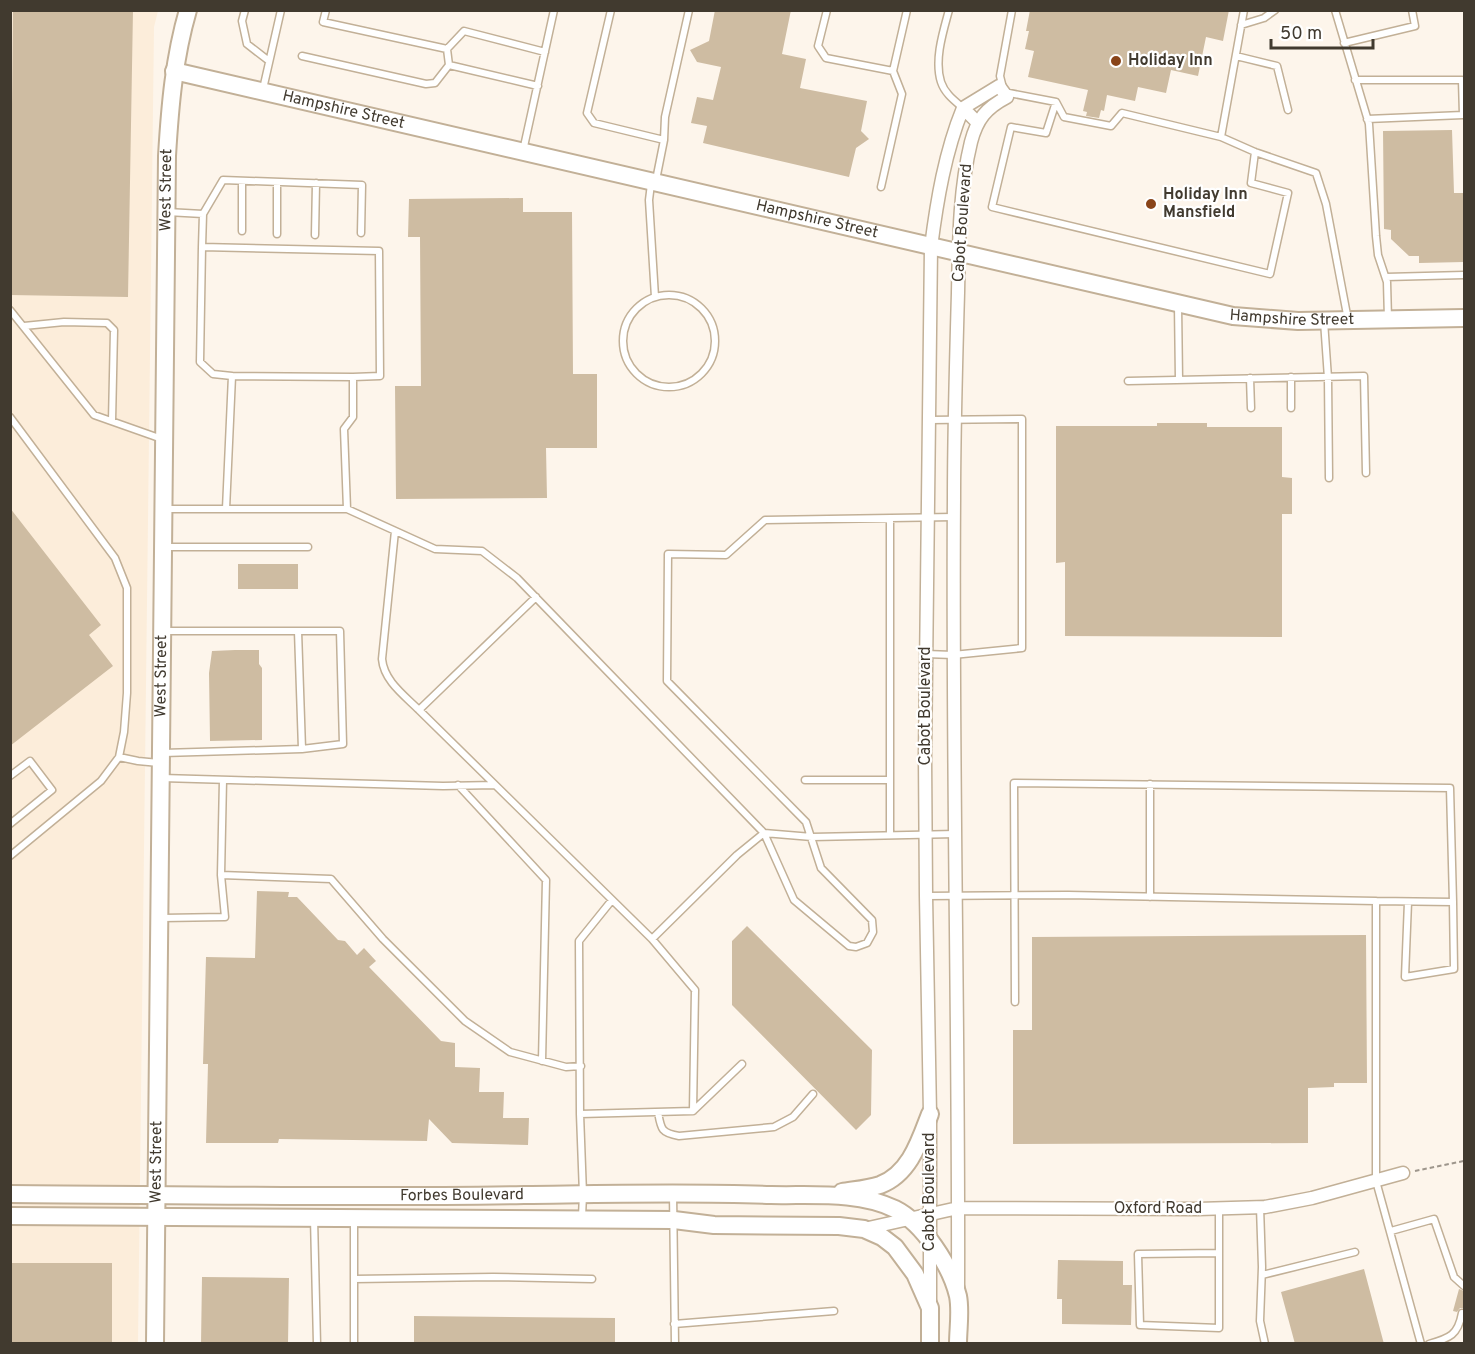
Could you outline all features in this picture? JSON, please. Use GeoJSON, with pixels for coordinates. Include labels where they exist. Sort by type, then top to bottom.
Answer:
{"type":"FeatureCollection","features":[{"type":"Feature","properties":{"kind":"street","name":"West Street"},"geometry":{"type":"LineString","coordinates":[[155,1344],[166,212],[168,134],[174,71],[188,10]]}},
{"type":"Feature","properties":{"kind":"street","name":"Hampshire Street"},"geometry":{"type":"LineString","coordinates":[[174,71],[1233,316],[1298,321],[1464,318]]}},
{"type":"Feature","properties":{"kind":"street"},"geometry":{"type":"LineString","coordinates":[[999,86],[1004,92],[1007,97],[985,111],[977,122],[963,108],[999,86]]}},
{"type":"Feature","properties":{"kind":"street","name":"Cabot Boulevard"},"geometry":{"type":"LineString","coordinates":[[930,1308],[926,654],[931,247],[936,210],[951,144],[963,108]]}},
{"type":"Feature","properties":{"kind":"street","name":"Cabot Boulevard"},"geometry":{"type":"LineString","coordinates":[[958,1297],[957,896],[953,655],[954,419],[963,186],[970,143],[977,122]]}},
{"type":"Feature","properties":{"kind":"street"},"geometry":{"type":"LineString","coordinates":[[827,1196],[880,1185],[893,1177],[915,1153],[930,1114]]}},
{"type":"Feature","properties":{"kind":"street","name":"Oxford Road"},"geometry":{"type":"LineString","coordinates":[[909,1218],[958,1208],[1219,1209],[1260,1207],[1307,1200],[1403,1173]]}},
{"type":"Feature","properties":{"kind":"street","name":"Forbes Boulevard"},"geometry":{"type":"LineString","coordinates":[[10,1194],[328,1196],[673,1193],[827,1196],[867,1200],[896,1210],[909,1218],[922,1230],[944,1264],[958,1297],[958,1344]]}},
{"type":"Feature","properties":{"kind":"street","name":"Forbes Boulevard"},"geometry":{"type":"LineString","coordinates":[[10,1216],[674,1221],[714,1225],[839,1226],[864,1229],[882,1237],[902,1255],[915,1274],[930,1308],[930,1344]]}},
{"type":"Feature","properties":{"kind":"street","name":"Forbes Boulevard"},"geometry":{"type":"LineString","coordinates":[[864,1229],[909,1218]]}},
{"type":"Feature","properties":{"kind":"lane"},"geometry":{"type":"LineString","coordinates":[[245,10],[242,21],[247,44],[269,61]]}},
{"type":"Feature","properties":{"kind":"lane"},"geometry":{"type":"LineString","coordinates":[[262,92],[281,10]]}},
{"type":"Feature","properties":{"kind":"lane"},"geometry":{"type":"LineString","coordinates":[[326,10],[323,21],[447,49]]}},
{"type":"Feature","properties":{"kind":"lane"},"geometry":{"type":"LineString","coordinates":[[523,152],[554,10]]}},
{"type":"Feature","properties":{"kind":"lane"},"geometry":{"type":"LineString","coordinates":[[611,10],[587,113],[594,123],[664,140]]}},
{"type":"Feature","properties":{"kind":"lane"},"geometry":{"type":"LineString","coordinates":[[655,297],[649,200],[664,140],[665,117],[689,10]]}},
{"type":"Feature","properties":{"kind":"lane"},"geometry":{"type":"LineString","coordinates":[[827,10],[818,46],[826,58],[893,71]]}},
{"type":"Feature","properties":{"kind":"lane"},"geometry":{"type":"LineString","coordinates":[[881,187],[902,94],[893,71],[907,10]]}},
{"type":"Feature","properties":{"kind":"lane"},"geometry":{"type":"LineString","coordinates":[[949,10],[939,59],[941,82],[949,96],[963,108]]}},
{"type":"Feature","properties":{"kind":"lane"},"geometry":{"type":"LineString","coordinates":[[1012,10],[1000,76],[1004,92],[1056,102]]}},
{"type":"Feature","properties":{"kind":"lane"},"geometry":{"type":"LineString","coordinates":[[1221,137],[1244,10]]}},
{"type":"Feature","properties":{"kind":"lane"},"geometry":{"type":"LineString","coordinates":[[1241,25],[1264,18],[1275,10]]}},
{"type":"Feature","properties":{"kind":"lane"},"geometry":{"type":"LineString","coordinates":[[1335,10],[1367,119],[1378,255],[1388,282],[1388,319]]}},
{"type":"Feature","properties":{"kind":"lane"},"geometry":{"type":"LineString","coordinates":[[1344,43],[1415,26],[1412,10]]}},
{"type":"Feature","properties":{"kind":"lane"},"geometry":{"type":"LineString","coordinates":[[447,49],[464,31],[545,52]]}},
{"type":"Feature","properties":{"kind":"lane"},"geometry":{"type":"LineString","coordinates":[[302,56],[426,84],[435,83],[449,65],[447,49]]}},
{"type":"Feature","properties":{"kind":"lane"},"geometry":{"type":"LineString","coordinates":[[1236,56],[1277,66],[1288,110]]}},
{"type":"Feature","properties":{"kind":"lane"},"geometry":{"type":"LineString","coordinates":[[449,65],[538,86]]}},
{"type":"Feature","properties":{"kind":"lane"},"geometry":{"type":"LineString","coordinates":[[1355,80],[1462,80],[1463,115],[1367,119]]}},
{"type":"Feature","properties":{"kind":"lane"},"geometry":{"type":"LineString","coordinates":[[1056,102],[1064,117],[1111,126],[1122,113],[1221,137],[1316,173],[1326,204],[1348,320]]}},
{"type":"Feature","properties":{"kind":"lane"},"geometry":{"type":"LineString","coordinates":[[1056,102],[1046,133],[1011,127],[992,207],[1270,274],[1288,193],[1251,183],[1256,152]]}},
{"type":"Feature","properties":{"kind":"lane"},"geometry":{"type":"LineString","coordinates":[[202,248],[379,251],[380,376],[232,376],[213,374],[200,362],[202,248],[203,214],[223,180],[362,185],[361,233]]}},
{"type":"Feature","properties":{"kind":"lane"},"geometry":{"type":"LineString","coordinates":[[242,231],[243,181]]}},
{"type":"Feature","properties":{"kind":"lane"},"geometry":{"type":"LineString","coordinates":[[277,182],[277,234]]}},
{"type":"Feature","properties":{"kind":"lane"},"geometry":{"type":"LineString","coordinates":[[315,235],[316,183]]}},
{"type":"Feature","properties":{"kind":"lane"},"geometry":{"type":"LineString","coordinates":[[166,212],[203,214]]}},
{"type":"Feature","properties":{"kind":"lane"},"geometry":{"type":"LineString","coordinates":[[1386,277],[1464,276]]}},
{"type":"Feature","properties":{"kind":"lane"},"geometry":{"type":"LineString","coordinates":[[678,296],[689,300],[699,306],[712,324],[715,347],[706,369],[688,383],[677,387],[654,385],[644,380],[628,363],[624,352],[623,341],[629,319],[644,302],[655,297],[678,296]]}},
{"type":"Feature","properties":{"kind":"lane"},"geometry":{"type":"LineString","coordinates":[[1178,304],[1179,380]]}},
{"type":"Feature","properties":{"kind":"lane"},"geometry":{"type":"LineString","coordinates":[[10,310],[94,415],[163,439]]}},
{"type":"Feature","properties":{"kind":"lane"},"geometry":{"type":"LineString","coordinates":[[1324,320],[1328,378],[1329,478]]}},
{"type":"Feature","properties":{"kind":"lane"},"geometry":{"type":"LineString","coordinates":[[24,326],[64,322],[107,323],[114,330],[112,421]]}},
{"type":"Feature","properties":{"kind":"lane"},"geometry":{"type":"LineString","coordinates":[[226,509],[232,376]]}},
{"type":"Feature","properties":{"kind":"lane"},"geometry":{"type":"LineString","coordinates":[[1128,381],[1364,376],[1365,474]]}},
{"type":"Feature","properties":{"kind":"lane"},"geometry":{"type":"LineString","coordinates":[[347,508],[344,429],[353,417],[353,377]]}},
{"type":"Feature","properties":{"kind":"lane"},"geometry":{"type":"LineString","coordinates":[[1290,408],[1291,377]]}},
{"type":"Feature","properties":{"kind":"lane"},"geometry":{"type":"LineString","coordinates":[[1250,378],[1251,408]]}},
{"type":"Feature","properties":{"kind":"lane"},"geometry":{"type":"LineString","coordinates":[[10,417],[115,558],[127,588],[127,693],[124,732],[119,757],[101,781],[10,856]]}},
{"type":"Feature","properties":{"kind":"lane"},"geometry":{"type":"LineString","coordinates":[[926,654],[953,655],[1022,648],[1022,419],[929,420]]}},
{"type":"Feature","properties":{"kind":"lane"},"geometry":{"type":"LineString","coordinates":[[162,509],[347,508],[435,549],[482,551],[517,578],[764,832],[794,900],[844,944],[856,947],[867,943],[873,932],[872,920],[821,868],[806,822],[667,681],[668,554],[726,555],[765,520],[954,517]]}},
{"type":"Feature","properties":{"kind":"lane"},"geometry":{"type":"LineString","coordinates":[[890,519],[890,835]]}},
{"type":"Feature","properties":{"kind":"lane"},"geometry":{"type":"LineString","coordinates":[[395,531],[382,659],[387,676],[652,939],[695,990],[693,1111]]}},
{"type":"Feature","properties":{"kind":"lane"},"geometry":{"type":"LineString","coordinates":[[161,547],[308,547]]}},
{"type":"Feature","properties":{"kind":"lane"},"geometry":{"type":"LineString","coordinates":[[419,710],[536,597]]}},
{"type":"Feature","properties":{"kind":"lane"},"geometry":{"type":"LineString","coordinates":[[160,765],[343,744],[340,631],[161,631]]}},
{"type":"Feature","properties":{"kind":"lane"},"geometry":{"type":"LineString","coordinates":[[298,631],[302,749]]}},
{"type":"Feature","properties":{"kind":"lane"},"geometry":{"type":"LineString","coordinates":[[119,757],[223,780],[495,785]]}},
{"type":"Feature","properties":{"kind":"lane"},"geometry":{"type":"LineString","coordinates":[[10,776],[30,761],[52,790],[10,824]]}},
{"type":"Feature","properties":{"kind":"lane"},"geometry":{"type":"LineString","coordinates":[[158,918],[225,917],[221,875],[223,780]]}},
{"type":"Feature","properties":{"kind":"lane"},"geometry":{"type":"LineString","coordinates":[[805,780],[890,780]]}},
{"type":"Feature","properties":{"kind":"lane"},"geometry":{"type":"LineString","coordinates":[[1015,1002],[1014,783],[1450,788],[1454,969],[1405,978],[1408,902]]}},
{"type":"Feature","properties":{"kind":"lane"},"geometry":{"type":"LineString","coordinates":[[1150,784],[1150,897]]}},
{"type":"Feature","properties":{"kind":"lane"},"geometry":{"type":"LineString","coordinates":[[458,785],[546,880],[542,1060]]}},
{"type":"Feature","properties":{"kind":"lane"},"geometry":{"type":"LineString","coordinates":[[652,939],[737,855],[764,832],[812,837],[956,834]]}},
{"type":"Feature","properties":{"kind":"lane"},"geometry":{"type":"LineString","coordinates":[[221,875],[332,879],[383,939],[465,1021],[510,1052],[566,1067],[581,1066]]}},
{"type":"Feature","properties":{"kind":"lane"},"geometry":{"type":"LineString","coordinates":[[926,896],[1013,895],[1453,902]]}},
{"type":"Feature","properties":{"kind":"lane"},"geometry":{"type":"LineString","coordinates":[[582,1221],[579,941],[612,900]]}},
{"type":"Feature","properties":{"kind":"lane"},"geometry":{"type":"LineString","coordinates":[[1376,902],[1377,1180],[1421,1344]]}},
{"type":"Feature","properties":{"kind":"lane"},"geometry":{"type":"LineString","coordinates":[[580,1114],[693,1111],[742,1064]]}},
{"type":"Feature","properties":{"kind":"lane"},"geometry":{"type":"LineString","coordinates":[[658,1112],[661,1127],[667,1134],[679,1136],[774,1127],[793,1117],[813,1094]]}},
{"type":"Feature","properties":{"kind":"lane"},"geometry":{"type":"LineString","coordinates":[[673,1193],[675,1344]]}},
{"type":"Feature","properties":{"kind":"lane"},"geometry":{"type":"LineString","coordinates":[[317,1344],[321,1217],[328,1196]]}},
{"type":"Feature","properties":{"kind":"lane"},"geometry":{"type":"LineString","coordinates":[[1260,1207],[1262,1275],[1260,1321],[1264,1344]]}},
{"type":"Feature","properties":{"kind":"lane"},"geometry":{"type":"LineString","coordinates":[[1219,1209],[1219,1253],[1219,1328],[1140,1325],[1138,1254],[1219,1253]]}},
{"type":"Feature","properties":{"kind":"lane"},"geometry":{"type":"LineString","coordinates":[[353,1217],[354,1344]]}},
{"type":"Feature","properties":{"kind":"lane"},"geometry":{"type":"LineString","coordinates":[[1391,1231],[1434,1219],[1454,1277],[1464,1286]]}},
{"type":"Feature","properties":{"kind":"lane"},"geometry":{"type":"LineString","coordinates":[[1262,1275],[1354,1252]]}},
{"type":"Feature","properties":{"kind":"lane"},"geometry":{"type":"LineString","coordinates":[[354,1279],[493,1277],[592,1279]]}},
{"type":"Feature","properties":{"kind":"lane"},"geometry":{"type":"LineString","coordinates":[[674,1324],[834,1311]]}},
{"type":"Feature","properties":{"kind":"lane"},"geometry":{"type":"LineString","coordinates":[[1429,1344],[1448,1338],[1460,1326],[1462,1313]]}},
{"type":"Feature","properties":{"kind":"path"},"geometry":{"type":"LineString","coordinates":[[1403,1173],[1464,1161]]}},
{"type":"Feature","properties":{"kind":"shaded area"},"geometry":{"type":"Polygon","coordinates":[[[10,11],[158,11],[154,27],[138,1343],[11,1343],[10,11]]]}},
{"type":"Feature","properties":{"kind":"building"},"geometry":{"type":"Polygon","coordinates":[[[13,10],[133,10],[128,297],[10,295],[13,10]]]}},
{"type":"Feature","properties":{"kind":"building"},"geometry":{"type":"Polygon","coordinates":[[[715,10],[791,10],[782,54],[806,59],[800,88],[867,101],[861,131],[869,139],[856,148],[849,177],[703,143],[707,126],[691,123],[697,97],[713,100],[721,67],[697,62],[690,50],[709,41],[715,10]]]}},
{"type":"Feature","properties":{"kind":"building","name":"Holiday Inn"},"geometry":{"type":"Polygon","coordinates":[[[1030,10],[1229,10],[1223,41],[1206,37],[1198,76],[1171,70],[1166,93],[1138,87],[1135,101],[1107,95],[1104,111],[1101,110],[1099,118],[1086,116],[1087,112],[1083,111],[1088,90],[1028,77],[1034,51],[1025,49],[1030,10]]]}},
{"type":"Feature","properties":{"kind":"building"},"geometry":{"type":"Polygon","coordinates":[[[1452,130],[1454,193],[1464,193],[1464,262],[1419,263],[1419,256],[1409,256],[1391,239],[1391,230],[1384,229],[1383,131],[1452,130]]]}},
{"type":"Feature","properties":{"kind":"building"},"geometry":{"type":"Polygon","coordinates":[[[523,198],[523,212],[572,212],[573,374],[597,374],[597,448],[546,448],[547,498],[396,499],[395,386],[421,386],[420,237],[408,237],[409,199],[523,198]]]}},
{"type":"Feature","properties":{"kind":"building"},"geometry":{"type":"Polygon","coordinates":[[[1157,423],[1207,423],[1207,427],[1282,427],[1282,477],[1292,478],[1292,514],[1282,514],[1282,637],[1065,636],[1065,562],[1056,563],[1056,426],[1157,426],[1157,423]]]}},
{"type":"Feature","properties":{"kind":"building"},"geometry":{"type":"Polygon","coordinates":[[[10,508],[101,625],[89,635],[113,666],[10,746],[10,508]]]}},
{"type":"Feature","properties":{"kind":"building"},"geometry":{"type":"Polygon","coordinates":[[[238,564],[298,564],[298,589],[238,589],[238,564]]]}},
{"type":"Feature","properties":{"kind":"building"},"geometry":{"type":"Polygon","coordinates":[[[259,650],[259,664],[262,668],[262,740],[210,741],[209,673],[212,651],[259,650]]]}},
{"type":"Feature","properties":{"kind":"building"},"geometry":{"type":"Polygon","coordinates":[[[257,891],[289,892],[288,897],[297,897],[338,940],[345,941],[357,955],[364,948],[376,961],[369,967],[441,1041],[455,1043],[455,1067],[480,1068],[479,1092],[504,1092],[503,1118],[529,1118],[528,1145],[452,1143],[429,1119],[427,1141],[279,1139],[278,1143],[206,1143],[208,1064],[203,1064],[206,957],[255,958],[257,891]]]}},
{"type":"Feature","properties":{"kind":"building"},"geometry":{"type":"Polygon","coordinates":[[[747,926],[872,1050],[871,1115],[856,1130],[732,1005],[732,941],[747,926]]]}},
{"type":"Feature","properties":{"kind":"building"},"geometry":{"type":"Polygon","coordinates":[[[1366,935],[1367,1083],[1334,1083],[1334,1087],[1308,1088],[1308,1143],[1013,1144],[1013,1030],[1032,1030],[1032,937],[1366,935]]]}},
{"type":"Feature","properties":{"kind":"building"},"geometry":{"type":"Polygon","coordinates":[[[1058,1260],[1123,1261],[1123,1285],[1132,1285],[1131,1325],[1062,1324],[1062,1299],[1057,1299],[1058,1260]]]}},
{"type":"Feature","properties":{"kind":"building"},"geometry":{"type":"Polygon","coordinates":[[[10,1263],[112,1263],[112,1344],[10,1344],[10,1263]]]}},
{"type":"Feature","properties":{"kind":"building"},"geometry":{"type":"Polygon","coordinates":[[[1364,1269],[1384,1344],[1295,1344],[1281,1292],[1364,1269]]]}},
{"type":"Feature","properties":{"kind":"building"},"geometry":{"type":"Polygon","coordinates":[[[202,1277],[289,1278],[288,1344],[201,1344],[202,1277]]]}},
{"type":"Feature","properties":{"kind":"building"},"geometry":{"type":"Polygon","coordinates":[[[1459,1289],[1464,1291],[1464,1308],[1460,1308],[1457,1312],[1453,1311],[1459,1289]]]}},
{"type":"Feature","properties":{"kind":"building"},"geometry":{"type":"Polygon","coordinates":[[[414,1316],[615,1318],[615,1344],[414,1344],[414,1316]]]}},
{"type":"Feature","properties":{"kind":"place","name":"Holiday Inn"},"geometry":{"type":"Point","coordinates":[1116,61]}},
{"type":"Feature","properties":{"kind":"place","name":"Holiday Inn Mansfield"},"geometry":{"type":"Point","coordinates":[1151,204]}}]}
